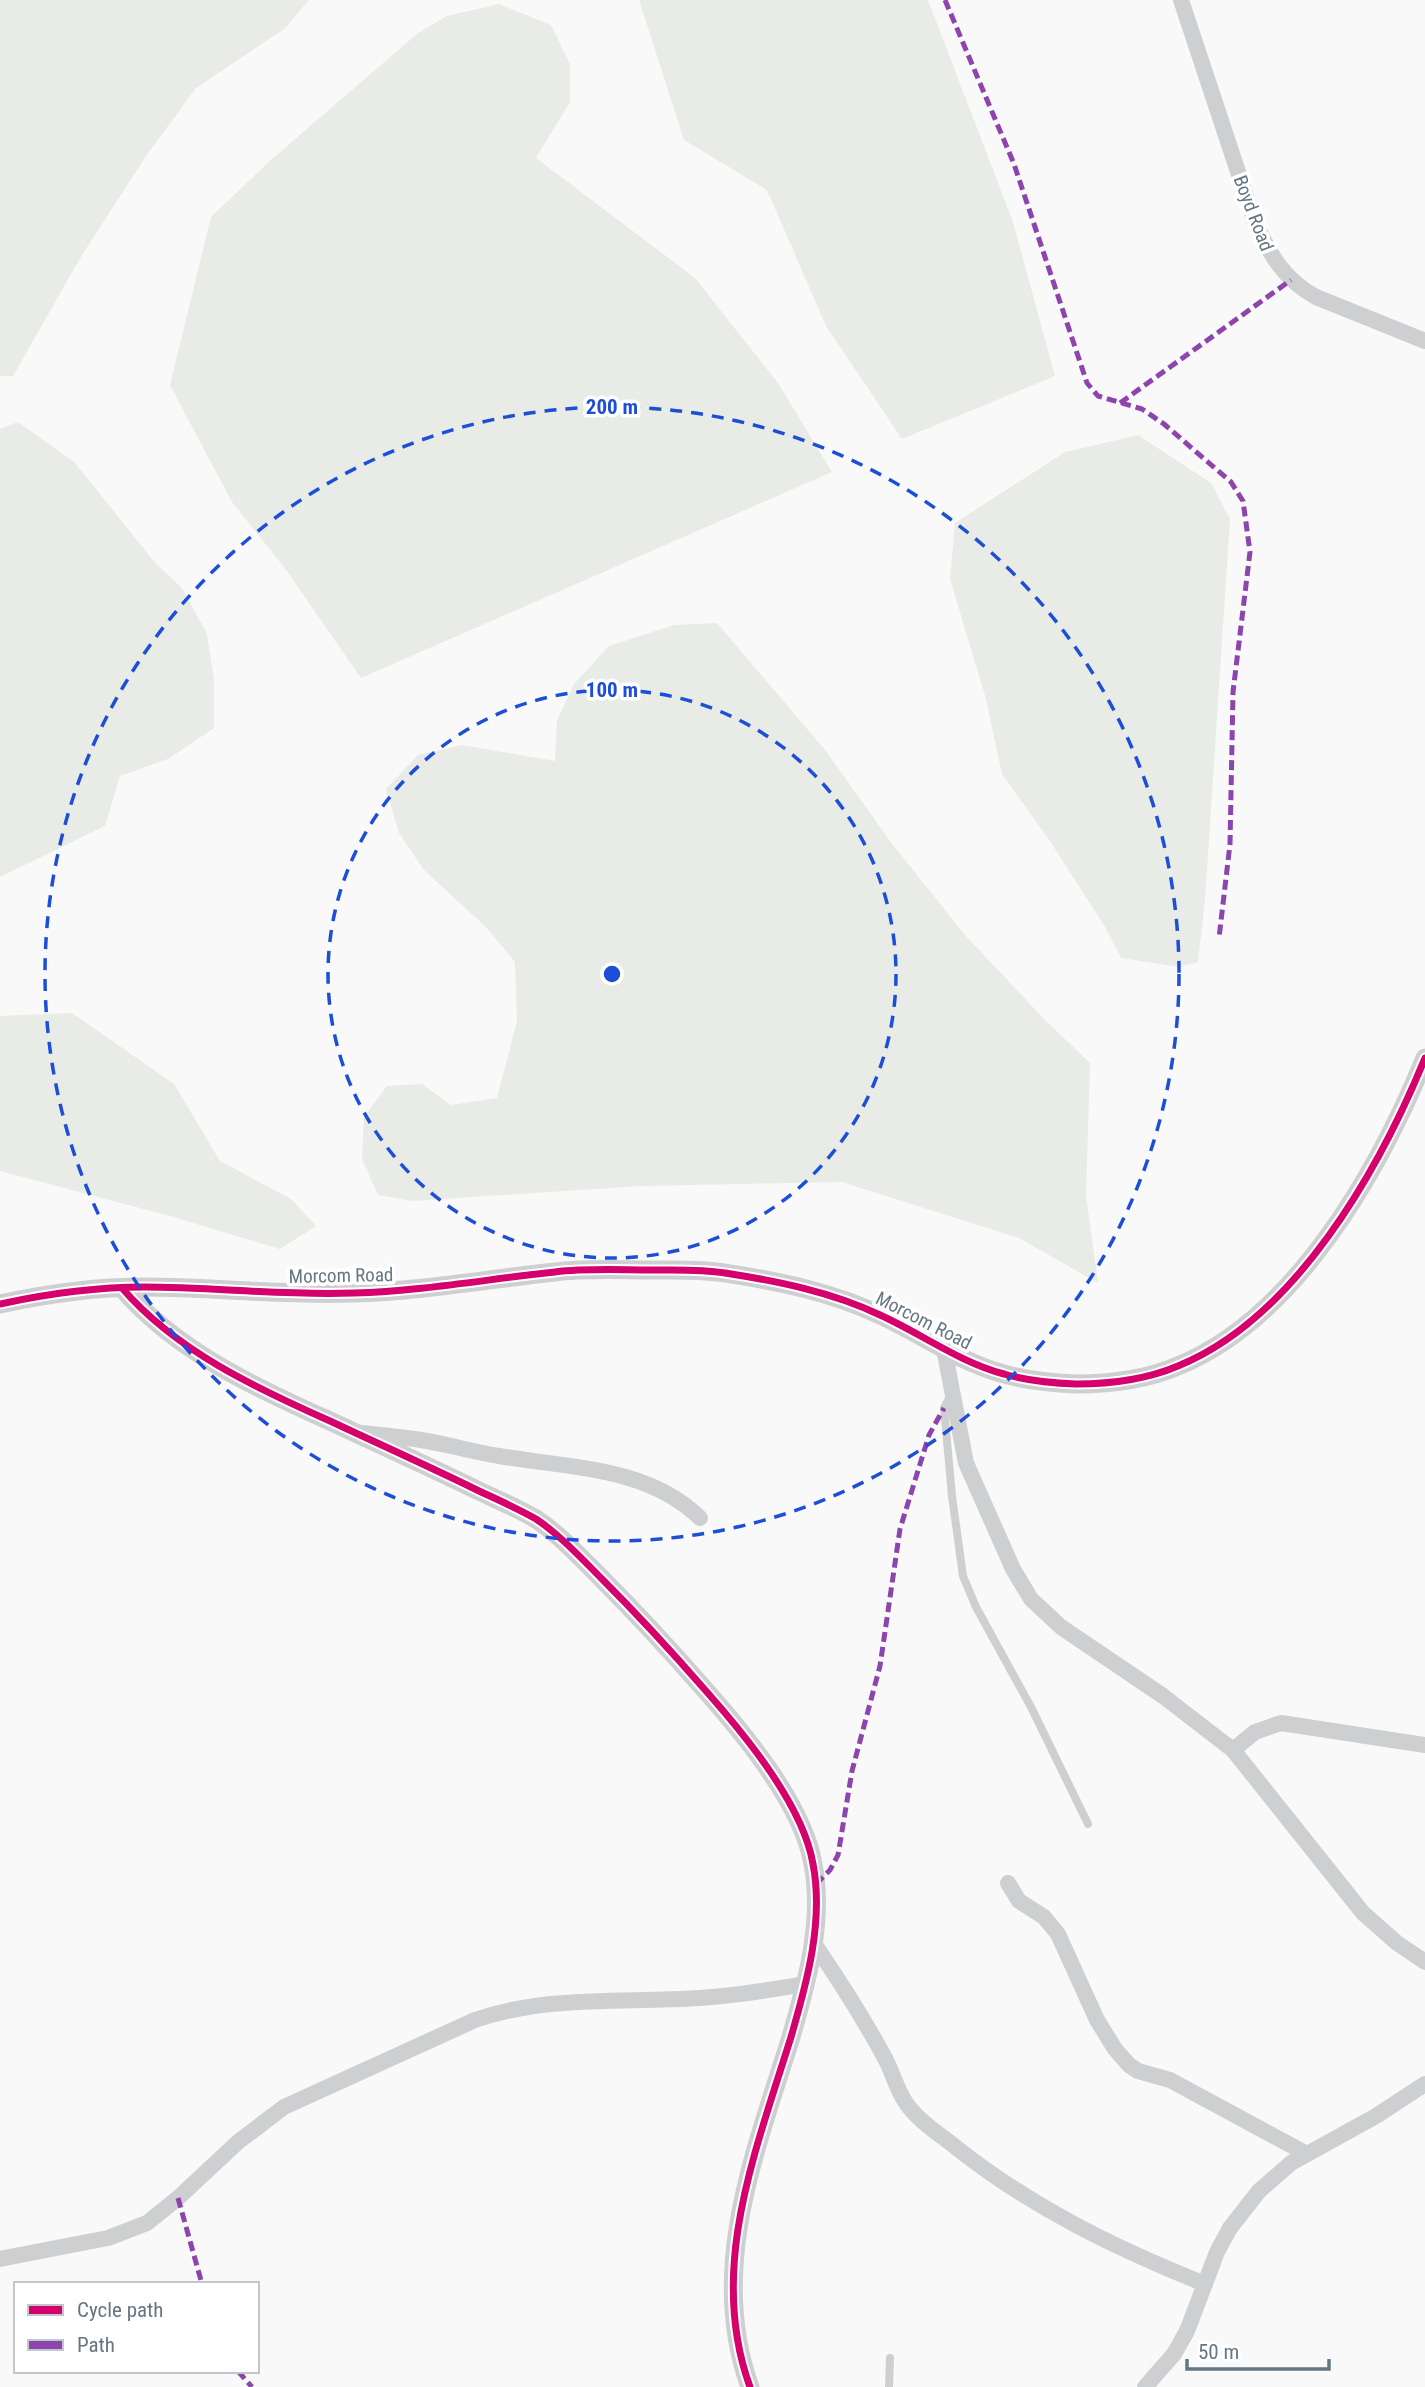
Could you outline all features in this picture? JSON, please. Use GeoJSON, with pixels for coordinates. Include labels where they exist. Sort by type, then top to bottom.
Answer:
{"type":"FeatureCollection","features":[{"type":"Feature","properties":{"kind":"street","name":"Boyd Road"},"geometry":{"type":"LineString","coordinates":[[1181,0],[1254,220],[1268,253],[1278,267],[1302,289],[1316,297],[1425,341]]}},
{"type":"Feature","properties":{"kind":"street","name":"Morcom Road"},"geometry":{"type":"LineString","coordinates":[[0,1304],[52,1295],[122,1288],[353,1293],[459,1285],[558,1271],[705,1271],[792,1287],[841,1300],[883,1316],[944,1349],[999,1373],[1024,1380],[1098,1384],[1127,1381],[1180,1366],[1222,1343],[1262,1311],[1284,1289],[1336,1226],[1385,1144],[1425,1058]]}},
{"type":"Feature","properties":{"kind":"street"},"geometry":{"type":"LineString","coordinates":[[122,1288],[149,1318],[236,1377],[536,1519],[576,1553],[647,1624],[732,1720],[797,1812],[814,1865],[813,1942],[806,1984],[748,2175],[733,2258],[740,2352],[750,2387]]}},
{"type":"Feature","properties":{"kind":"street"},"geometry":{"type":"LineString","coordinates":[[944,1349],[965,1463],[1013,1569],[1031,1598],[1061,1628],[1163,1696],[1233,1750],[1363,1913],[1397,1943],[1425,1962]]}},
{"type":"Feature","properties":{"kind":"street"},"geometry":{"type":"LineString","coordinates":[[353,1432],[421,1440],[549,1465],[606,1470],[654,1487],[691,1509],[700,1518]]}},
{"type":"Feature","properties":{"kind":"street"},"geometry":{"type":"LineString","coordinates":[[1233,1750],[1255,1732],[1281,1723],[1425,1745]]}},
{"type":"Feature","properties":{"kind":"street"},"geometry":{"type":"LineString","coordinates":[[1008,1883],[1019,1901],[1044,1917],[1058,1934],[1097,2020],[1115,2049],[1129,2065],[1138,2071],[1170,2080],[1307,2154]]}},
{"type":"Feature","properties":{"kind":"street"},"geometry":{"type":"LineString","coordinates":[[813,1942],[853,2002],[887,2063],[902,2097],[914,2113],[986,2171],[1024,2197],[1145,2260],[1205,2284]]}},
{"type":"Feature","properties":{"kind":"street"},"geometry":{"type":"LineString","coordinates":[[0,2259],[108,2238],[147,2223],[238,2142],[284,2107],[498,2012],[530,2006],[594,2001],[727,1996],[806,1984]]}},
{"type":"Feature","properties":{"kind":"street"},"geometry":{"type":"LineString","coordinates":[[1144,2387],[1174,2354],[1187,2332],[1223,2240],[1247,2206],[1273,2177],[1290,2163],[1376,2116],[1425,2084]]}},
{"type":"Feature","properties":{"kind":"lane"},"geometry":{"type":"LineString","coordinates":[[953,1392],[944,1408],[963,1576],[976,1607],[1031,1707],[1088,1824]]}},
{"type":"Feature","properties":{"kind":"lane"},"geometry":{"type":"LineString","coordinates":[[889,2387],[890,2358]]}},
{"type":"Feature","properties":{"kind":"shaded area"},"geometry":{"type":"Polygon","coordinates":[[[0,0],[309,0],[284,29],[196,88],[146,156],[82,255],[13,376],[0,376],[0,0]]]}},
{"type":"Feature","properties":{"kind":"shaded area"},"geometry":{"type":"Polygon","coordinates":[[[639,0],[928,0],[1013,222],[1055,376],[902,439],[826,326],[767,190],[684,140],[639,0]]]}},
{"type":"Feature","properties":{"kind":"shaded area"},"geometry":{"type":"Polygon","coordinates":[[[499,4],[551,25],[570,64],[570,102],[536,158],[695,278],[778,383],[832,472],[361,678],[284,567],[232,502],[170,385],[211,217],[272,159],[418,33],[447,16],[499,4]]]}},
{"type":"Feature","properties":{"kind":"shaded area"},"geometry":{"type":"Polygon","coordinates":[[[18,422],[74,462],[157,565],[182,588],[207,634],[214,680],[214,728],[168,759],[120,776],[105,826],[0,877],[0,429],[18,422]]]}},
{"type":"Feature","properties":{"kind":"shaded area"},"geometry":{"type":"Polygon","coordinates":[[[1138,435],[1211,483],[1230,519],[1205,900],[1198,962],[1178,967],[1121,958],[1105,927],[1050,841],[1002,774],[986,699],[950,579],[955,523],[1065,452],[1138,435]]]}},
{"type":"Feature","properties":{"kind":"shaded area"},"geometry":{"type":"Polygon","coordinates":[[[717,623],[826,751],[890,841],[965,935],[1046,1021],[1090,1063],[1086,1195],[1098,1283],[1019,1238],[842,1182],[642,1186],[412,1201],[378,1195],[362,1159],[364,1117],[387,1086],[422,1084],[451,1105],[497,1098],[517,1021],[515,962],[486,927],[424,870],[399,833],[386,789],[418,755],[461,745],[555,761],[557,721],[574,684],[609,646],[674,625],[717,623]]]}},
{"type":"Feature","properties":{"kind":"shaded area"},"geometry":{"type":"Polygon","coordinates":[[[72,1013],[174,1084],[220,1161],[291,1199],[316,1226],[280,1249],[170,1216],[0,1171],[0,1016],[72,1013]]]}},
{"type":"Feature","properties":{"kind":"marked path"},"geometry":{"type":"LineString","coordinates":[[945,0],[1014,164],[1087,383],[1098,396],[1142,409],[1164,424],[1231,482],[1243,501],[1250,552],[1233,692],[1230,844],[1219,938]]}},
{"type":"Feature","properties":{"kind":"marked path"},"geometry":{"type":"LineString","coordinates":[[1120,403],[1291,280]]}},
{"type":"Feature","properties":{"kind":"marked path"},"geometry":{"type":"LineString","coordinates":[[816,1884],[830,1870],[838,1855],[852,1771],[880,1666],[900,1529],[929,1435],[944,1408]]}},
{"type":"Feature","properties":{"kind":"marked path"},"geometry":{"type":"LineString","coordinates":[[178,2198],[201,2282]]}},
{"type":"Feature","properties":{"kind":"marked path"},"geometry":{"type":"LineString","coordinates":[[240,2373],[252,2387]]}},
{"type":"Feature","properties":{"kind":"cycle path"},"geometry":{"type":"LineString","coordinates":[[0,1304],[72,1292],[126,1287],[354,1293],[579,1270],[707,1271],[784,1284],[843,1300],[896,1322],[987,1369],[1013,1376],[1076,1384],[1128,1380],[1178,1366],[1221,1344],[1260,1313],[1296,1277],[1329,1236],[1358,1192],[1384,1147],[1425,1058]]}},
{"type":"Feature","properties":{"kind":"cycle path"},"geometry":{"type":"LineString","coordinates":[[122,1288],[167,1331],[218,1366],[514,1507],[545,1525],[586,1563],[680,1662],[738,1728],[785,1795],[798,1818],[813,1864],[816,1886],[815,1929],[803,1995],[751,2166],[741,2210],[733,2298],[738,2343],[750,2387]]}}]}
